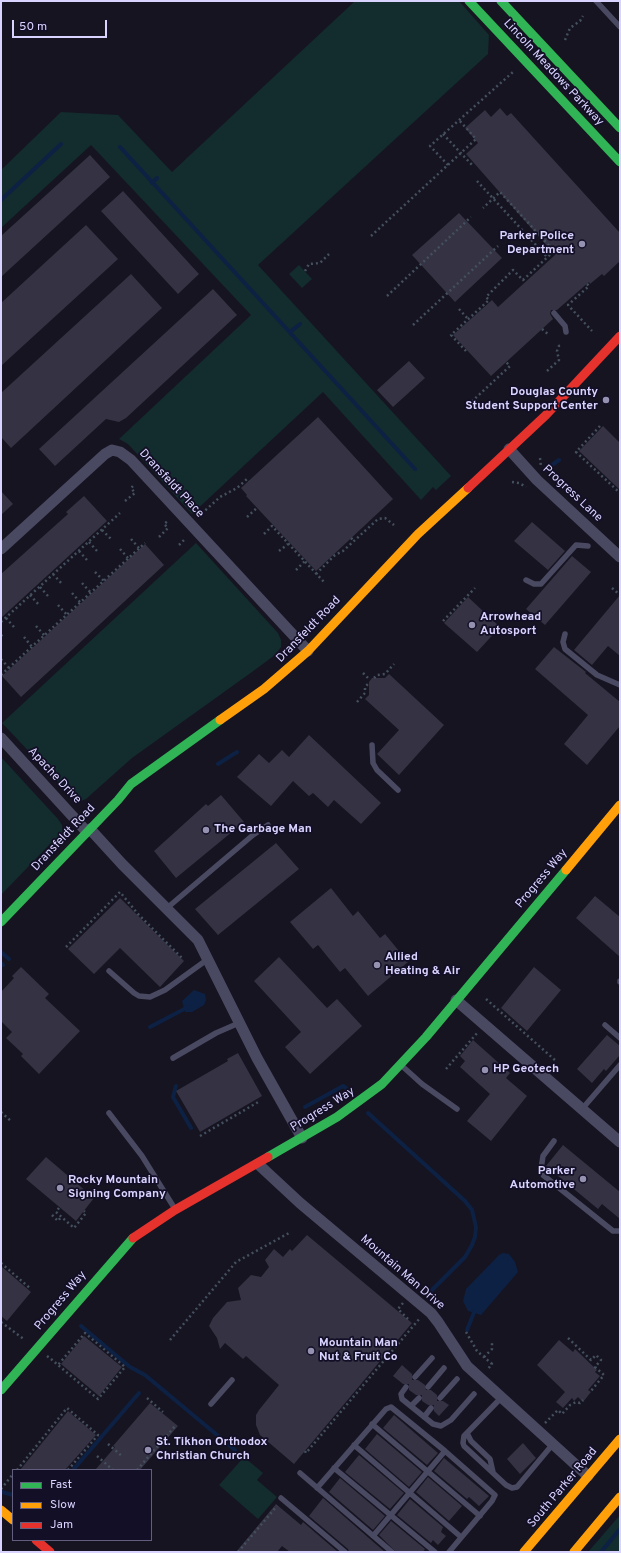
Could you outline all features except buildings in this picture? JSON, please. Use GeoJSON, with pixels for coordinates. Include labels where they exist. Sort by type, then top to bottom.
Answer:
{"type":"FeatureCollection","features":[{"type":"Feature","properties":{"kind":"main road","name":"Lincoln Meadows Parkway"},"geometry":{"type":"LineString","coordinates":[[469,1],[620,162]]}},
{"type":"Feature","properties":{"kind":"main road","name":"Lincoln Meadows Parkway"},"geometry":{"type":"LineString","coordinates":[[501,1],[620,128]]}},
{"type":"Feature","properties":{"kind":"main road","name":"Dransfeldt Road"},"geometry":{"type":"LineString","coordinates":[[1,922],[118,800],[130,784],[218,723],[276,679],[308,651],[418,534],[562,400],[620,336]]}},
{"type":"Feature","properties":{"kind":"main road","name":"Progress Way"},"geometry":{"type":"LineString","coordinates":[[1,1390],[121,1250],[139,1234],[176,1210],[258,1164],[359,1103],[382,1084],[456,1000],[620,805]]}},
{"type":"Feature","properties":{"kind":"main road","name":"South Parker Road"},"geometry":{"type":"LineString","coordinates":[[524,1552],[620,1438]]}},
{"type":"Feature","properties":{"kind":"main road"},"geometry":{"type":"LineString","coordinates":[[574,1552],[620,1497]]}},
{"type":"Feature","properties":{"kind":"main road"},"geometry":{"type":"LineString","coordinates":[[1,1510],[12,1519]]}},
{"type":"Feature","properties":{"kind":"main road"},"geometry":{"type":"LineString","coordinates":[[37,1541],[50,1552]]}},
{"type":"Feature","properties":{"kind":"street","name":"Progress Lane"},"geometry":{"type":"LineString","coordinates":[[509,449],[537,480],[620,557]]}},
{"type":"Feature","properties":{"kind":"street","name":"Dransfeldt Place"},"geometry":{"type":"LineString","coordinates":[[1,549],[105,454],[112,450],[120,452],[133,462],[308,651]]}},
{"type":"Feature","properties":{"kind":"street","name":"Apache Drive"},"geometry":{"type":"LineString","coordinates":[[1,738],[88,830],[198,940],[239,1023],[302,1138]]}},
{"type":"Feature","properties":{"kind":"street"},"geometry":{"type":"LineString","coordinates":[[456,1000],[620,1142]]}},
{"type":"Feature","properties":{"kind":"street","name":"Mountain Man Drive"},"geometry":{"type":"LineString","coordinates":[[258,1164],[300,1203],[427,1310],[438,1322],[462,1359],[480,1378],[588,1476]]}},
{"type":"Feature","properties":{"kind":"lane"},"geometry":{"type":"LineString","coordinates":[[596,1],[620,27]]}},
{"type":"Feature","properties":{"kind":"lane"},"geometry":{"type":"LineString","coordinates":[[554,313],[565,326],[566,332]]}},
{"type":"Feature","properties":{"kind":"lane"},"geometry":{"type":"LineString","coordinates":[[526,580],[534,584],[541,584],[576,545],[588,546]]}},
{"type":"Feature","properties":{"kind":"lane"},"geometry":{"type":"LineString","coordinates":[[565,634],[562,642],[565,649],[597,675],[620,685]]}},
{"type":"Feature","properties":{"kind":"lane"},"geometry":{"type":"LineString","coordinates":[[372,745],[373,763],[377,770],[398,790]]}},
{"type":"Feature","properties":{"kind":"lane"},"geometry":{"type":"LineString","coordinates":[[167,908],[268,825]]}},
{"type":"Feature","properties":{"kind":"lane"},"geometry":{"type":"LineString","coordinates":[[109,971],[134,993],[140,996],[150,997],[165,990],[208,959]]}},
{"type":"Feature","properties":{"kind":"lane"},"geometry":{"type":"LineString","coordinates":[[173,1058],[216,1033],[239,1023]]}},
{"type":"Feature","properties":{"kind":"lane"},"geometry":{"type":"LineString","coordinates":[[605,1025],[620,1038]]}},
{"type":"Feature","properties":{"kind":"lane"},"geometry":{"type":"LineString","coordinates":[[400,1064],[422,1084],[457,1109]]}},
{"type":"Feature","properties":{"kind":"lane"},"geometry":{"type":"LineString","coordinates":[[582,1109],[620,1065]]}},
{"type":"Feature","properties":{"kind":"lane"},"geometry":{"type":"LineString","coordinates":[[109,1113],[142,1156],[176,1210]]}},
{"type":"Feature","properties":{"kind":"lane"},"geometry":{"type":"LineString","coordinates":[[554,1141],[543,1156],[541,1169],[542,1175],[613,1231],[620,1231]]}},
{"type":"Feature","properties":{"kind":"lane"},"geometry":{"type":"LineString","coordinates":[[415,1377],[432,1358]]}},
{"type":"Feature","properties":{"kind":"lane"},"geometry":{"type":"LineString","coordinates":[[428,1387],[444,1368]]}},
{"type":"Feature","properties":{"kind":"lane"},"geometry":{"type":"LineString","coordinates":[[440,1398],[457,1379]]}},
{"type":"Feature","properties":{"kind":"lane"},"geometry":{"type":"LineString","coordinates":[[211,1404],[232,1380]]}},
{"type":"Feature","properties":{"kind":"lane"},"geometry":{"type":"LineString","coordinates":[[406,1387],[401,1396],[433,1424],[441,1426],[451,1420],[474,1394]]}},
{"type":"Feature","properties":{"kind":"lane"},"geometry":{"type":"LineString","coordinates":[[411,1406],[419,1398]]}},
{"type":"Feature","properties":{"kind":"lane"},"geometry":{"type":"LineString","coordinates":[[501,1398],[467,1433],[463,1440],[464,1446],[509,1487],[515,1488],[552,1444]]}},
{"type":"Feature","properties":{"kind":"lane"},"geometry":{"type":"LineString","coordinates":[[317,1488],[372,1424],[386,1409],[391,1407],[493,1492],[494,1499],[449,1552]]}},
{"type":"Feature","properties":{"kind":"lane"},"geometry":{"type":"LineString","coordinates":[[424,1417],[431,1408]]}},
{"type":"Feature","properties":{"kind":"lane"},"geometry":{"type":"LineString","coordinates":[[372,1424],[428,1470],[480,1516]]}},
{"type":"Feature","properties":{"kind":"lane"},"geometry":{"type":"LineString","coordinates":[[354,1446],[461,1537]]}},
{"type":"Feature","properties":{"kind":"lane"},"geometry":{"type":"LineString","coordinates":[[372,1536],[445,1451]]}},
{"type":"Feature","properties":{"kind":"lane"},"geometry":{"type":"LineString","coordinates":[[334,1468],[435,1552]]}},
{"type":"Feature","properties":{"kind":"lane"},"geometry":{"type":"LineString","coordinates":[[300,1474],[392,1552]]}},
{"type":"Feature","properties":{"kind":"lane"},"geometry":{"type":"LineString","coordinates":[[281,1498],[345,1552]]}},
{"type":"Feature","properties":{"kind":"path"},"geometry":{"type":"LineString","coordinates":[[565,40],[570,28],[580,21],[583,16]]}},
{"type":"Feature","properties":{"kind":"path"},"geometry":{"type":"LineString","coordinates":[[448,165],[430,146],[513,72]]}},
{"type":"Feature","properties":{"kind":"path"},"geometry":{"type":"LineString","coordinates":[[371,236],[476,139],[459,120]]}},
{"type":"Feature","properties":{"kind":"path"},"geometry":{"type":"LineString","coordinates":[[443,134],[472,165]]}},
{"type":"Feature","properties":{"kind":"path"},"geometry":{"type":"LineString","coordinates":[[477,181],[548,257]]}},
{"type":"Feature","properties":{"kind":"path"},"geometry":{"type":"LineString","coordinates":[[466,351],[451,335],[489,300],[486,297],[514,270],[522,280],[554,251],[500,192],[483,208]]}},
{"type":"Feature","properties":{"kind":"path"},"geometry":{"type":"LineString","coordinates":[[387,296],[471,217]]}},
{"type":"Feature","properties":{"kind":"path"},"geometry":{"type":"LineString","coordinates":[[413,325],[498,246]]}},
{"type":"Feature","properties":{"kind":"path"},"geometry":{"type":"LineString","coordinates":[[305,271],[309,264],[320,263],[329,254]]}},
{"type":"Feature","properties":{"kind":"path"},"geometry":{"type":"LineString","coordinates":[[587,284],[589,286],[568,305],[592,331]]}},
{"type":"Feature","properties":{"kind":"path"},"geometry":{"type":"LineString","coordinates":[[459,309],[468,319]]}},
{"type":"Feature","properties":{"kind":"path"},"geometry":{"type":"LineString","coordinates":[[542,328],[549,335]]}},
{"type":"Feature","properties":{"kind":"path"},"geometry":{"type":"LineString","coordinates":[[547,371],[559,360],[556,351],[559,346],[557,344]]}},
{"type":"Feature","properties":{"kind":"path"},"geometry":{"type":"LineString","coordinates":[[468,405],[510,366],[506,362]]}},
{"type":"Feature","properties":{"kind":"path"},"geometry":{"type":"LineString","coordinates":[[600,426],[576,452],[620,493]]}},
{"type":"Feature","properties":{"kind":"path"},"geometry":{"type":"LineString","coordinates":[[198,518],[220,497],[238,488],[247,479],[249,481]]}},
{"type":"Feature","properties":{"kind":"path"},"geometry":{"type":"LineString","coordinates":[[512,482],[522,484],[529,490]]}},
{"type":"Feature","properties":{"kind":"path"},"geometry":{"type":"LineString","coordinates":[[126,502],[135,493],[131,488],[135,484]]}},
{"type":"Feature","properties":{"kind":"path"},"geometry":{"type":"LineString","coordinates":[[247,517],[258,507]]}},
{"type":"Feature","properties":{"kind":"path"},"geometry":{"type":"LineString","coordinates":[[1,622],[120,513]]}},
{"type":"Feature","properties":{"kind":"path"},"geometry":{"type":"LineString","coordinates":[[316,574],[335,555],[342,552],[380,518],[387,519],[394,526]]}},
{"type":"Feature","properties":{"kind":"path"},"geometry":{"type":"LineString","coordinates":[[159,537],[168,528],[164,524],[169,520]]}},
{"type":"Feature","properties":{"kind":"path"},"geometry":{"type":"LineString","coordinates":[[264,534],[272,526],[324,582]]}},
{"type":"Feature","properties":{"kind":"path"},"geometry":{"type":"LineString","coordinates":[[102,530],[111,539]]}},
{"type":"Feature","properties":{"kind":"path"},"geometry":{"type":"LineString","coordinates":[[179,545],[186,538]]}},
{"type":"Feature","properties":{"kind":"path"},"geometry":{"type":"LineString","coordinates":[[351,538],[354,541]]}},
{"type":"Feature","properties":{"kind":"path"},"geometry":{"type":"LineString","coordinates":[[131,539],[139,548]]}},
{"type":"Feature","properties":{"kind":"path"},"geometry":{"type":"LineString","coordinates":[[89,542],[97,551]]}},
{"type":"Feature","properties":{"kind":"path"},"geometry":{"type":"LineString","coordinates":[[1,675],[145,542]]}},
{"type":"Feature","properties":{"kind":"path"},"geometry":{"type":"LineString","coordinates":[[279,551],[288,544]]}},
{"type":"Feature","properties":{"kind":"path"},"geometry":{"type":"LineString","coordinates":[[120,549],[128,558]]}},
{"type":"Feature","properties":{"kind":"path"},"geometry":{"type":"LineString","coordinates":[[79,551],[87,560]]}},
{"type":"Feature","properties":{"kind":"path"},"geometry":{"type":"LineString","coordinates":[[296,570],[305,561]]}},
{"type":"Feature","properties":{"kind":"path"},"geometry":{"type":"LineString","coordinates":[[95,572],[104,581]]}},
{"type":"Feature","properties":{"kind":"path"},"geometry":{"type":"LineString","coordinates":[[53,574],[62,584]]}},
{"type":"Feature","properties":{"kind":"path"},"geometry":{"type":"LineString","coordinates":[[82,583],[91,593]]}},
{"type":"Feature","properties":{"kind":"path"},"geometry":{"type":"LineString","coordinates":[[40,587],[48,596]]}},
{"type":"Feature","properties":{"kind":"path"},"geometry":{"type":"LineString","coordinates":[[443,621],[475,588]]}},
{"type":"Feature","properties":{"kind":"path"},"geometry":{"type":"LineString","coordinates":[[612,588],[620,595]]}},
{"type":"Feature","properties":{"kind":"path"},"geometry":{"type":"LineString","coordinates":[[72,593],[80,602]]}},
{"type":"Feature","properties":{"kind":"path"},"geometry":{"type":"LineString","coordinates":[[30,595],[39,605]]}},
{"type":"Feature","properties":{"kind":"path"},"geometry":{"type":"LineString","coordinates":[[58,605],[67,615]]}},
{"type":"Feature","properties":{"kind":"path"},"geometry":{"type":"LineString","coordinates":[[6,618],[14,628]]}},
{"type":"Feature","properties":{"kind":"path"},"geometry":{"type":"LineString","coordinates":[[36,626],[44,635]]}},
{"type":"Feature","properties":{"kind":"path"},"geometry":{"type":"LineString","coordinates":[[24,637],[32,646]]}},
{"type":"Feature","properties":{"kind":"path"},"geometry":{"type":"LineString","coordinates":[[1,660],[9,668]]}},
{"type":"Feature","properties":{"kind":"path"},"geometry":{"type":"LineString","coordinates":[[374,678],[377,675],[385,674],[394,664]]}},
{"type":"Feature","properties":{"kind":"path"},"geometry":{"type":"LineString","coordinates":[[363,673],[370,680]]}},
{"type":"Feature","properties":{"kind":"path"},"geometry":{"type":"LineString","coordinates":[[357,702],[366,693],[365,687],[369,684]]}},
{"type":"Feature","properties":{"kind":"path"},"geometry":{"type":"LineString","coordinates":[[66,947],[120,892],[183,959]]}},
{"type":"Feature","properties":{"kind":"path"},"geometry":{"type":"LineString","coordinates":[[165,940],[168,937]]}},
{"type":"Feature","properties":{"kind":"path"},"geometry":{"type":"LineString","coordinates":[[486,999],[556,1061]]}},
{"type":"Feature","properties":{"kind":"path"},"geometry":{"type":"LineString","coordinates":[[515,1021],[517,1026]]}},
{"type":"Feature","properties":{"kind":"path"},"geometry":{"type":"LineString","coordinates":[[446,1070],[484,1024]]}},
{"type":"Feature","properties":{"kind":"path"},"geometry":{"type":"LineString","coordinates":[[200,1136],[260,1101]]}},
{"type":"Feature","properties":{"kind":"path"},"geometry":{"type":"LineString","coordinates":[[1,1112],[12,1122]]}},
{"type":"Feature","properties":{"kind":"path"},"geometry":{"type":"LineString","coordinates":[[59,1208],[56,1212],[74,1228],[86,1213],[84,1211]]}},
{"type":"Feature","properties":{"kind":"path"},"geometry":{"type":"LineString","coordinates":[[52,1215],[58,1221],[61,1217]]}},
{"type":"Feature","properties":{"kind":"path"},"geometry":{"type":"LineString","coordinates":[[170,1340],[236,1262],[288,1233]]}},
{"type":"Feature","properties":{"kind":"path"},"geometry":{"type":"LineString","coordinates":[[1,1263],[31,1288]]}},
{"type":"Feature","properties":{"kind":"path"},"geometry":{"type":"LineString","coordinates":[[408,1319],[398,1309],[410,1296]]}},
{"type":"Feature","properties":{"kind":"path"},"geometry":{"type":"LineString","coordinates":[[305,1451],[306,1453],[427,1310]]}},
{"type":"Feature","properties":{"kind":"path"},"geometry":{"type":"LineString","coordinates":[[1,1322],[25,1340]]}},
{"type":"Feature","properties":{"kind":"path"},"geometry":{"type":"LineString","coordinates":[[466,1332],[477,1351],[492,1364],[480,1378]]}},
{"type":"Feature","properties":{"kind":"path"},"geometry":{"type":"LineString","coordinates":[[51,1359],[58,1365],[98,1399],[125,1366],[85,1333],[58,1365]]}},
{"type":"Feature","properties":{"kind":"path"},"geometry":{"type":"LineString","coordinates":[[568,1338],[591,1360],[596,1355],[601,1360],[595,1367],[604,1376],[591,1391]]}},
{"type":"Feature","properties":{"kind":"path"},"geometry":{"type":"LineString","coordinates":[[484,1357],[492,1349],[492,1343]]}},
{"type":"Feature","properties":{"kind":"path"},"geometry":{"type":"LineString","coordinates":[[146,1398],[163,1412]]}},
{"type":"Feature","properties":{"kind":"path"},"geometry":{"type":"LineString","coordinates":[[554,1407],[562,1414],[570,1405],[576,1402],[580,1403],[583,1400]]}},
{"type":"Feature","properties":{"kind":"path"},"geometry":{"type":"LineString","coordinates":[[18,1469],[67,1408],[98,1434],[69,1469]]}},
{"type":"Feature","properties":{"kind":"path"},"geometry":{"type":"LineString","coordinates":[[538,1431],[558,1410]]}},
{"type":"Feature","properties":{"kind":"path"},"geometry":{"type":"LineString","coordinates":[[138,1469],[176,1425]]}},
{"type":"Feature","properties":{"kind":"path"},"geometry":{"type":"LineString","coordinates":[[108,1444],[123,1457]]}},
{"type":"Feature","properties":{"kind":"path"},"geometry":{"type":"LineString","coordinates":[[97,1456],[112,1469]]}},
{"type":"Feature","properties":{"kind":"path"},"geometry":{"type":"LineString","coordinates":[[1,1489],[12,1475]]}},
{"type":"Feature","properties":{"kind":"path"},"geometry":{"type":"LineString","coordinates":[[238,1552],[277,1506]]}},
{"type":"Feature","properties":{"kind":"green space"},"geometry":{"type":"Polygon","coordinates":[[[355,1],[459,1],[489,35],[488,54],[258,265],[451,476],[436,490],[433,487],[421,500],[323,392],[192,514],[128,444],[119,439],[251,315],[91,145],[1,228],[1,170],[61,112],[118,115],[172,172],[355,1]]]}},
{"type":"Feature","properties":{"kind":"green space"},"geometry":{"type":"Polygon","coordinates":[[[299,265],[312,279],[302,288],[289,274],[299,265]]]}},
{"type":"Feature","properties":{"kind":"green space"},"geometry":{"type":"Polygon","coordinates":[[[196,543],[278,633],[281,640],[281,647],[275,655],[132,758],[86,799],[81,801],[74,799],[2,723],[196,543]]]}},
{"type":"Feature","properties":{"kind":"green space"},"geometry":{"type":"Polygon","coordinates":[[[1,757],[58,819],[62,825],[63,832],[55,844],[51,843],[1,895],[1,757]]]}},
{"type":"Feature","properties":{"kind":"green space"},"geometry":{"type":"Polygon","coordinates":[[[244,1457],[263,1473],[257,1480],[277,1497],[258,1519],[219,1485],[244,1457]]]}},
{"type":"Feature","properties":{"kind":"green space"},"geometry":{"type":"Polygon","coordinates":[[[620,1515],[620,1551],[588,1552],[620,1515]]]}},
{"type":"Feature","properties":{"kind":"water"},"geometry":{"type":"Polygon","coordinates":[[[194,990],[205,994],[206,1000],[204,1005],[192,1012],[185,1012],[182,1001],[194,990]]]}},
{"type":"Feature","properties":{"kind":"water"},"geometry":{"type":"Polygon","coordinates":[[[503,1253],[509,1254],[515,1262],[518,1272],[481,1315],[468,1311],[463,1301],[466,1289],[499,1255],[503,1253]]]}},
{"type":"Feature","properties":{"kind":"waterway"},"geometry":{"type":"LineString","coordinates":[[1,200],[61,144]]}},
{"type":"Feature","properties":{"kind":"waterway"},"geometry":{"type":"LineString","coordinates":[[120,147],[415,469]]}},
{"type":"Feature","properties":{"kind":"waterway"},"geometry":{"type":"LineString","coordinates":[[152,183],[157,178]]}},
{"type":"Feature","properties":{"kind":"waterway"},"geometry":{"type":"LineString","coordinates":[[290,332],[300,324]]}},
{"type":"Feature","properties":{"kind":"waterway"},"geometry":{"type":"LineString","coordinates":[[545,470],[559,460]]}},
{"type":"Feature","properties":{"kind":"waterway"},"geometry":{"type":"LineString","coordinates":[[218,764],[237,752]]}},
{"type":"Feature","properties":{"kind":"waterway"},"geometry":{"type":"LineString","coordinates":[[1,952],[9,959]]}},
{"type":"Feature","properties":{"kind":"waterway"},"geometry":{"type":"LineString","coordinates":[[150,1027],[188,1007]]}},
{"type":"Feature","properties":{"kind":"waterway"},"geometry":{"type":"LineString","coordinates":[[176,1086],[173,1097],[191,1128]]}},
{"type":"Feature","properties":{"kind":"waterway"},"geometry":{"type":"LineString","coordinates":[[305,1107],[343,1086],[346,1088]]}},
{"type":"Feature","properties":{"kind":"waterway"},"geometry":{"type":"LineString","coordinates":[[368,1113],[465,1201],[472,1210],[476,1227],[472,1245],[465,1257],[428,1294]]}},
{"type":"Feature","properties":{"kind":"waterway"},"geometry":{"type":"LineString","coordinates":[[467,1330],[475,1310]]}},
{"type":"Feature","properties":{"kind":"waterway"},"geometry":{"type":"LineString","coordinates":[[81,1326],[130,1367],[145,1375],[235,1450]]}},
{"type":"Feature","properties":{"kind":"waterway"},"geometry":{"type":"LineString","coordinates":[[74,1469],[139,1393]]}},
{"type":"Feature","properties":{"kind":"waterway"},"geometry":{"type":"LineString","coordinates":[[2,1492],[12,1495]]}},
{"type":"Feature","properties":{"kind":"waterway"},"geometry":{"type":"LineString","coordinates":[[601,1552],[620,1529]]}},
{"type":"Feature","properties":{"kind":"traffic: fast"},"geometry":{"type":"LineString","coordinates":[[469,1],[620,162]]}},
{"type":"Feature","properties":{"kind":"traffic: fast"},"geometry":{"type":"LineString","coordinates":[[501,1],[620,128]]}},
{"type":"Feature","properties":{"kind":"traffic: fast"},"geometry":{"type":"LineString","coordinates":[[1,922],[118,800],[131,784],[220,720]]}},
{"type":"Feature","properties":{"kind":"traffic: fast"},"geometry":{"type":"LineString","coordinates":[[268,1157],[337,1117],[382,1084],[426,1037],[566,870]]}},
{"type":"Feature","properties":{"kind":"traffic: fast"},"geometry":{"type":"LineString","coordinates":[[1,1390],[133,1238]]}},
{"type":"Feature","properties":{"kind":"traffic: slow"},"geometry":{"type":"LineString","coordinates":[[220,720],[264,689],[308,651],[418,534],[468,488]]}},
{"type":"Feature","properties":{"kind":"traffic: slow"},"geometry":{"type":"LineString","coordinates":[[566,870],[620,805]]}},
{"type":"Feature","properties":{"kind":"traffic: slow"},"geometry":{"type":"LineString","coordinates":[[524,1552],[620,1439]]}},
{"type":"Feature","properties":{"kind":"traffic: slow"},"geometry":{"type":"LineString","coordinates":[[574,1552],[620,1497]]}},
{"type":"Feature","properties":{"kind":"traffic: slow"},"geometry":{"type":"LineString","coordinates":[[1,1510],[12,1519]]}},
{"type":"Feature","properties":{"kind":"traffic: jam"},"geometry":{"type":"LineString","coordinates":[[468,488],[546,415],[620,336]]}},
{"type":"Feature","properties":{"kind":"traffic: jam"},"geometry":{"type":"LineString","coordinates":[[133,1238],[175,1210],[268,1157]]}},
{"type":"Feature","properties":{"kind":"traffic: jam"},"geometry":{"type":"LineString","coordinates":[[37,1541],[50,1552]]}},
{"type":"Feature","properties":{"kind":"place","name":"Parker Police Department"},"geometry":{"type":"Point","coordinates":[582,244]}},
{"type":"Feature","properties":{"kind":"place","name":"Douglas County Student Support Center"},"geometry":{"type":"Point","coordinates":[606,400]}},
{"type":"Feature","properties":{"kind":"place","name":"Arrowhead Autosport"},"geometry":{"type":"Point","coordinates":[472,625]}},
{"type":"Feature","properties":{"kind":"place","name":"The Garbage Man"},"geometry":{"type":"Point","coordinates":[206,830]}},
{"type":"Feature","properties":{"kind":"place","name":"Allied Heating & Air"},"geometry":{"type":"Point","coordinates":[377,965]}},
{"type":"Feature","properties":{"kind":"place","name":"HP Geotech"},"geometry":{"type":"Point","coordinates":[485,1070]}},
{"type":"Feature","properties":{"kind":"place","name":"Parker Automotive"},"geometry":{"type":"Point","coordinates":[583,1179]}},
{"type":"Feature","properties":{"kind":"place","name":"Rocky Mountain Signing Company"},"geometry":{"type":"Point","coordinates":[60,1188]}},
{"type":"Feature","properties":{"kind":"place","name":"Mountain Man Nut & Fruit Co"},"geometry":{"type":"Point","coordinates":[311,1351]}},
{"type":"Feature","properties":{"kind":"place","name":"St. Tikhon Orthodox Christian Church"},"geometry":{"type":"Point","coordinates":[148,1450]}}]}
